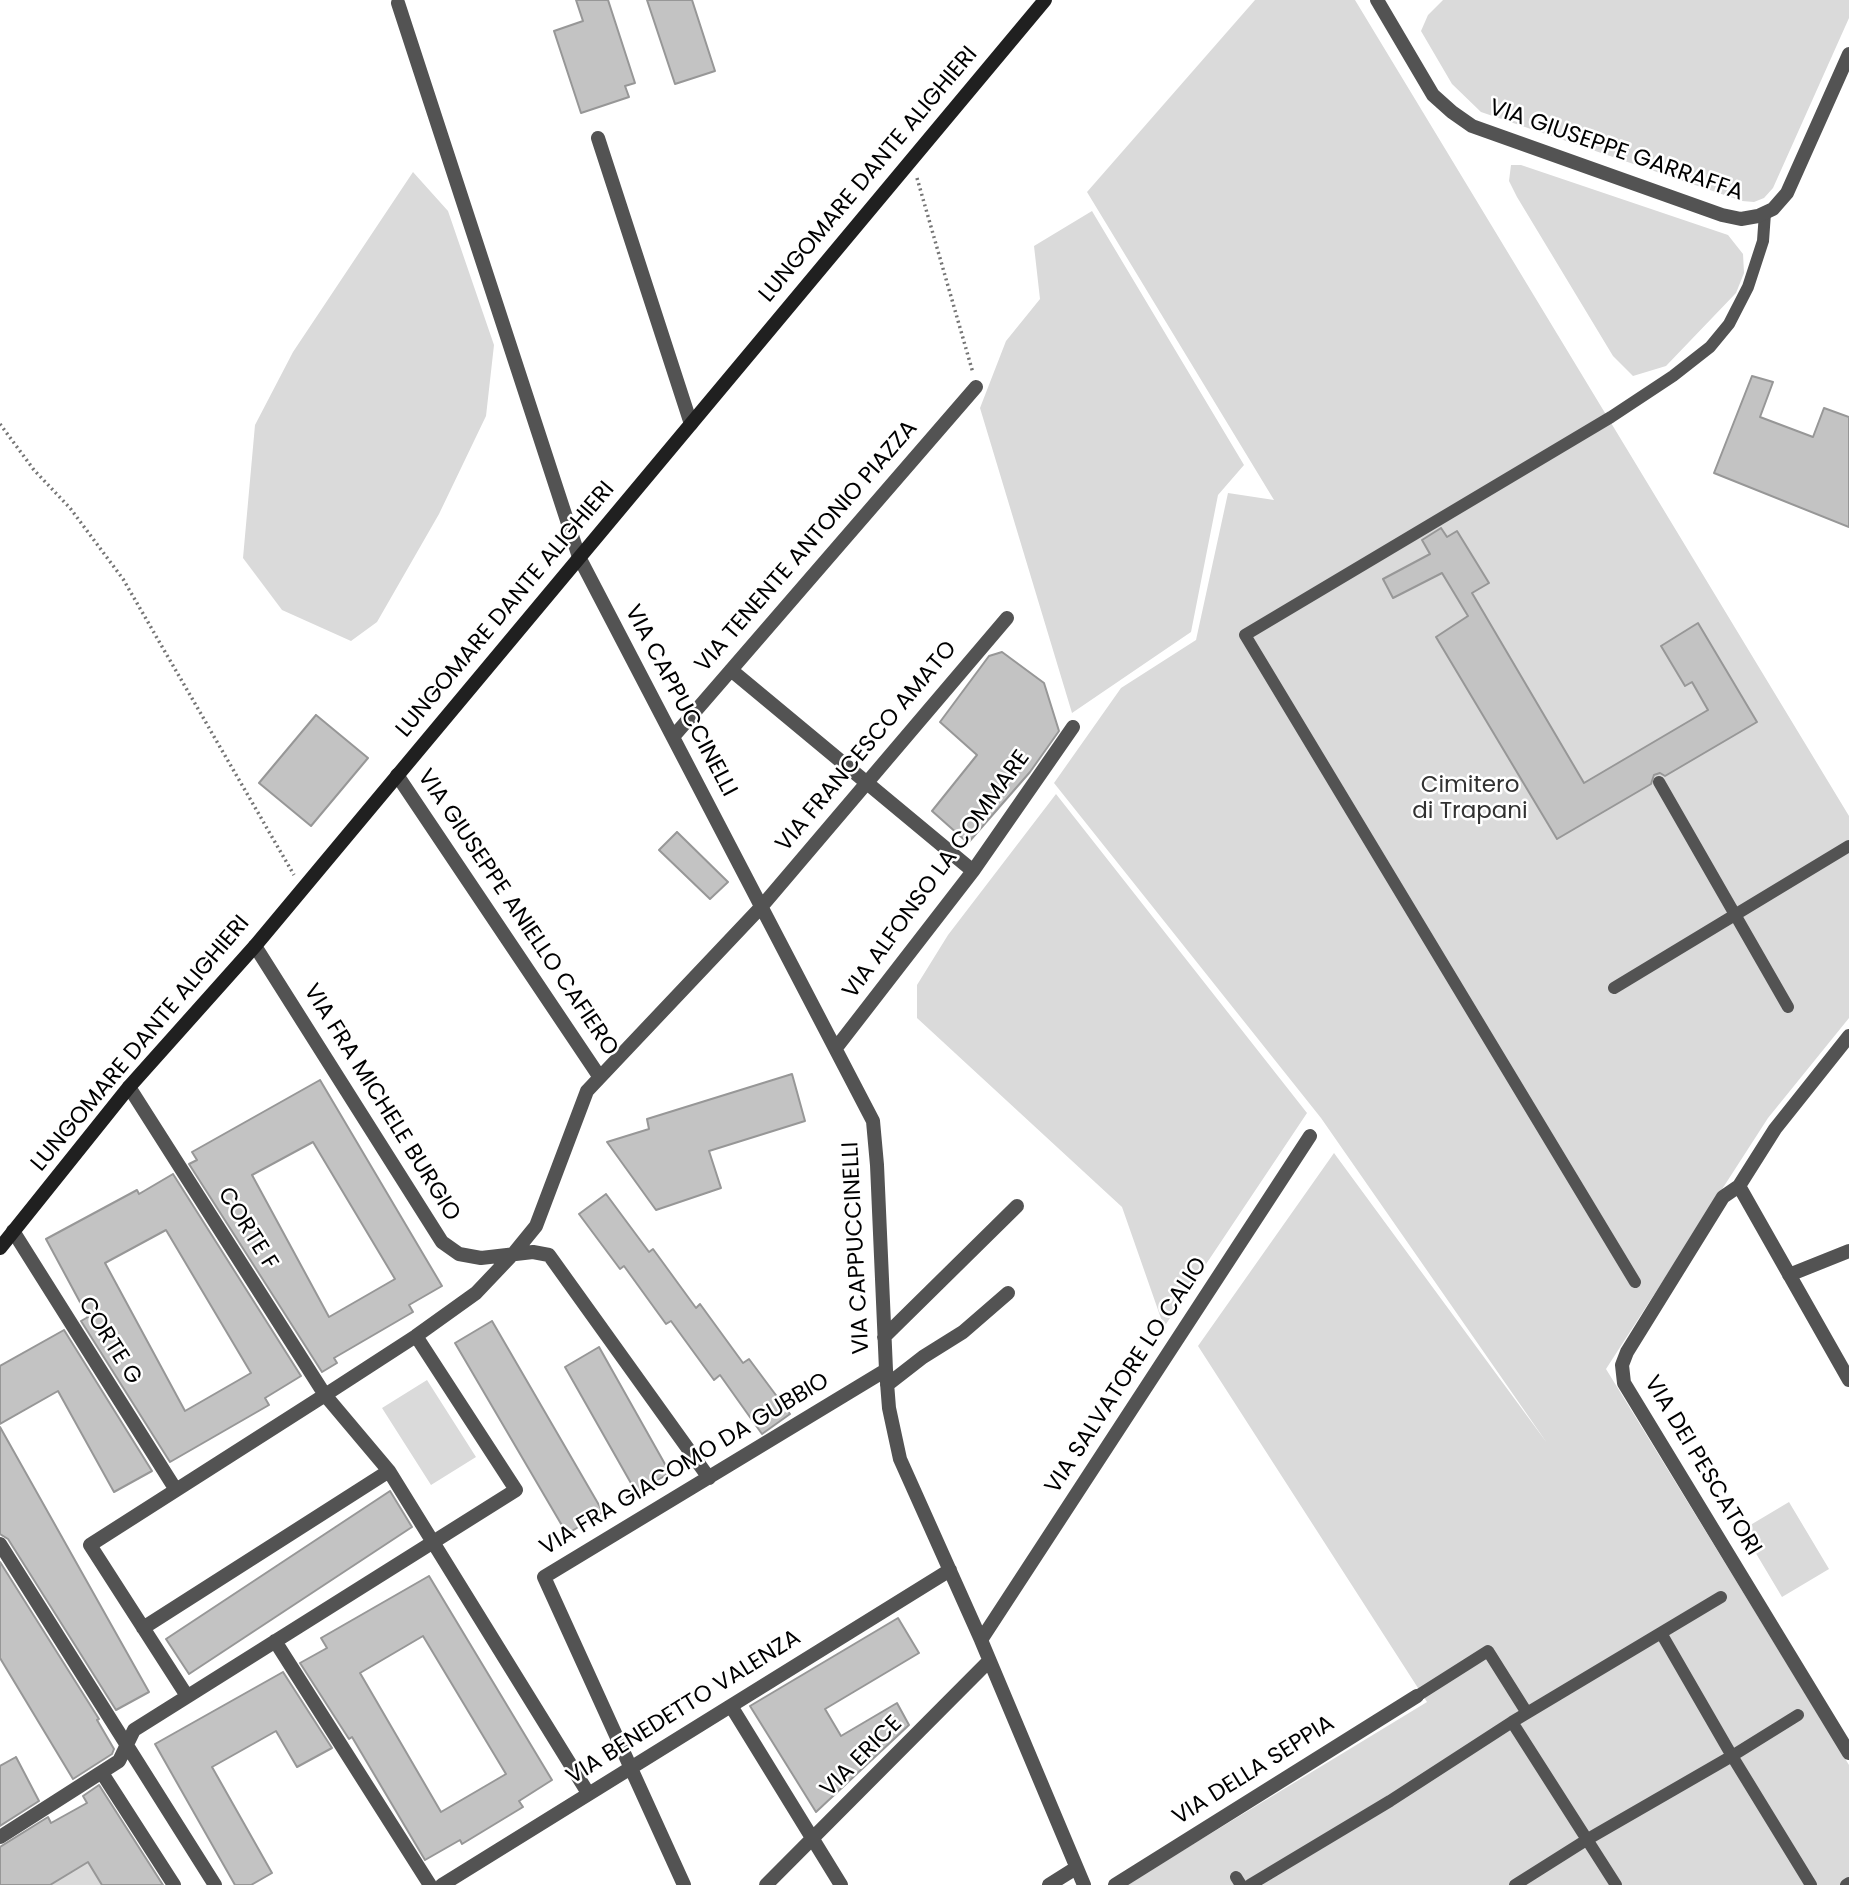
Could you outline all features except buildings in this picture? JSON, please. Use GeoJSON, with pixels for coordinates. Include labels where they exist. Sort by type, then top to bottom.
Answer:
{"type":"FeatureCollection","features":[{"type":"Feature","properties":{"kind":"main road","name":"LUNGOMARE DANTE ALIGHIERI"},"geometry":{"type":"LineString","coordinates":[[0,1248],[129,1087],[255,946],[1045,0]]}},
{"type":"Feature","properties":{"kind":"street","name":"VIA GIUSEPPE GARRAFFA"},"geometry":{"type":"LineString","coordinates":[[1377,0],[1433,95],[1472,126],[1722,215],[1741,219],[1773,209],[1787,193],[1849,54]]}},
{"type":"Feature","properties":{"kind":"street","name":"VIA CAPPUCCINELLI"},"geometry":{"type":"LineString","coordinates":[[398,3],[579,557],[873,1121],[887,1385],[900,1459],[981,1640],[1084,1885]]}},
{"type":"Feature","properties":{"kind":"street"},"geometry":{"type":"LineString","coordinates":[[598,138],[691,424]]}},
{"type":"Feature","properties":{"kind":"street","name":"VIA TENENTE ANTONIO PIAZZA"},"geometry":{"type":"LineString","coordinates":[[673,737],[976,387]]}},
{"type":"Feature","properties":{"kind":"street","name":"VIA FRANCESCO AMATO"},"geometry":{"type":"LineString","coordinates":[[599,1076],[762,906],[1007,618]]}},
{"type":"Feature","properties":{"kind":"street"},"geometry":{"type":"LineString","coordinates":[[731,670],[973,871]]}},
{"type":"Feature","properties":{"kind":"street","name":"VIA ALFONSO LA COMMARE"},"geometry":{"type":"LineString","coordinates":[[836,1048],[973,871],[1073,727]]}},
{"type":"Feature","properties":{"kind":"street","name":"VIA GIUSEPPE ANIELLO CAFIERO"},"geometry":{"type":"LineString","coordinates":[[397,775],[599,1076]]}},
{"type":"Feature","properties":{"kind":"street","name":"VIA FRA MICHELE BURGIO"},"geometry":{"type":"LineString","coordinates":[[255,946],[442,1242],[459,1254],[481,1258],[533,1252],[549,1255],[709,1478]]}},
{"type":"Feature","properties":{"kind":"street","name":"VIA DEI PESCATORI"},"geometry":{"type":"LineString","coordinates":[[1849,1035],[1775,1129],[1739,1186],[1723,1197],[1627,1352],[1622,1366],[1624,1383],[1849,1753]]}},
{"type":"Feature","properties":{"kind":"street"},"geometry":{"type":"LineString","coordinates":[[187,1696],[90,1545],[326,1395],[476,1293],[536,1226],[587,1091],[599,1076]]}},
{"type":"Feature","properties":{"kind":"street","name":"CORTE F"},"geometry":{"type":"LineString","coordinates":[[129,1087],[326,1395],[389,1471],[589,1793]]}},
{"type":"Feature","properties":{"kind":"street","name":"VIA SALVATORE LO CALIO"},"geometry":{"type":"LineString","coordinates":[[981,1640],[1310,1136]]}},
{"type":"Feature","properties":{"kind":"street"},"geometry":{"type":"LineString","coordinates":[[1739,1186],[1849,1380]]}},
{"type":"Feature","properties":{"kind":"street"},"geometry":{"type":"LineString","coordinates":[[884,1337],[1017,1206]]}},
{"type":"Feature","properties":{"kind":"street","name":"CORTE G"},"geometry":{"type":"LineString","coordinates":[[13,1231],[176,1490]]}},
{"type":"Feature","properties":{"kind":"street"},"geometry":{"type":"LineString","coordinates":[[1789,1275],[1849,1251]]}},
{"type":"Feature","properties":{"kind":"street"},"geometry":{"type":"LineString","coordinates":[[887,1385],[923,1357],[963,1332],[1008,1293]]}},
{"type":"Feature","properties":{"kind":"street"},"geometry":{"type":"LineString","coordinates":[[0,1837],[120,1761],[134,1730],[516,1490],[416,1336]]}},
{"type":"Feature","properties":{"kind":"street","name":"VIA FRA GIACOMO DA GUBBIO"},"geometry":{"type":"LineString","coordinates":[[631,1768],[544,1577],[886,1370]]}},
{"type":"Feature","properties":{"kind":"street"},"geometry":{"type":"LineString","coordinates":[[143,1628],[389,1471]]}},
{"type":"Feature","properties":{"kind":"street"},"geometry":{"type":"LineString","coordinates":[[0,1544],[215,1885]]}},
{"type":"Feature","properties":{"kind":"street","name":"VIA BENEDETTO VALENZA"},"geometry":{"type":"LineString","coordinates":[[442,1885],[950,1570]]}},
{"type":"Feature","properties":{"kind":"street"},"geometry":{"type":"LineString","coordinates":[[275,1641],[430,1885]]}},
{"type":"Feature","properties":{"kind":"street","name":"VIA ERICE"},"geometry":{"type":"LineString","coordinates":[[766,1885],[989,1661]]}},
{"type":"Feature","properties":{"kind":"street","name":"VIA DELLA SEPPIA"},"geometry":{"type":"LineString","coordinates":[[1115,1885],[1417,1696]]}},
{"type":"Feature","properties":{"kind":"street"},"geometry":{"type":"LineString","coordinates":[[731,1706],[841,1885]]}},
{"type":"Feature","properties":{"kind":"street"},"geometry":{"type":"LineString","coordinates":[[631,1768],[684,1885]]}},
{"type":"Feature","properties":{"kind":"street"},"geometry":{"type":"LineString","coordinates":[[102,1773],[174,1885]]}},
{"type":"Feature","properties":{"kind":"street"},"geometry":{"type":"LineString","coordinates":[[1049,1885],[1076,1868]]}},
{"type":"Feature","properties":{"kind":"lane"},"geometry":{"type":"LineString","coordinates":[[1635,1282],[1245,635],[1611,417],[1673,376],[1710,347],[1729,324],[1748,287],[1763,241],[1765,213]]}},
{"type":"Feature","properties":{"kind":"lane"},"geometry":{"type":"LineString","coordinates":[[1659,782],[1788,1007]]}},
{"type":"Feature","properties":{"kind":"lane"},"geometry":{"type":"LineString","coordinates":[[1614,988],[1849,846]]}},
{"type":"Feature","properties":{"kind":"lane"},"geometry":{"type":"LineString","coordinates":[[1250,1885],[1390,1801],[1512,1722],[1721,1597]]}},
{"type":"Feature","properties":{"kind":"lane"},"geometry":{"type":"LineString","coordinates":[[1661,1633],[1811,1885]]}},
{"type":"Feature","properties":{"kind":"lane"},"geometry":{"type":"LineString","coordinates":[[1417,1696],[1488,1651],[1527,1713]]}},
{"type":"Feature","properties":{"kind":"lane"},"geometry":{"type":"LineString","coordinates":[[1515,1885],[1798,1715]]}},
{"type":"Feature","properties":{"kind":"lane"},"geometry":{"type":"LineString","coordinates":[[1512,1722],[1616,1885]]}},
{"type":"Feature","properties":{"kind":"path"},"geometry":{"type":"LineString","coordinates":[[912,159],[976,387]]}},
{"type":"Feature","properties":{"kind":"path"},"geometry":{"type":"LineString","coordinates":[[0,424],[34,470],[70,508],[124,579],[302,889]]}},
{"type":"Feature","properties":{"kind":"green space","name":"Cimitero di Trapani"},"geometry":{"type":"Polygon","coordinates":[[[1255,0],[1355,0],[1849,816],[1849,1018],[1768,1118],[1606,1369],[1849,1765],[1849,1885],[1126,1885],[1427,1702],[1198,1346],[1334,1153],[1547,1443],[1321,1118],[1054,783],[1121,688],[1196,640],[1228,493],[1274,500],[1087,192],[1255,0]]]}},
{"type":"Feature","properties":{"kind":"green space"},"geometry":{"type":"Polygon","coordinates":[[[1443,0],[1849,0],[1849,18],[1773,188],[1764,198],[1754,202],[1742,201],[1481,112],[1452,84],[1421,31],[1428,15],[1443,0]]]}},
{"type":"Feature","properties":{"kind":"green space"},"geometry":{"type":"Polygon","coordinates":[[[1511,165],[1521,165],[1728,235],[1743,254],[1744,273],[1736,293],[1666,366],[1633,376],[1613,356],[1517,197],[1509,181],[1511,165]]]}},
{"type":"Feature","properties":{"kind":"green space"},"geometry":{"type":"Polygon","coordinates":[[[413,172],[448,211],[494,345],[486,416],[439,514],[377,622],[351,641],[282,610],[243,558],[255,425],[293,352],[413,172]]]}},
{"type":"Feature","properties":{"kind":"green space"},"geometry":{"type":"Polygon","coordinates":[[[1092,211],[1244,465],[1218,495],[1191,632],[1072,713],[980,408],[1006,341],[1040,299],[1034,246],[1092,211]]]}},
{"type":"Feature","properties":{"kind":"green space"},"geometry":{"type":"Polygon","coordinates":[[[1056,794],[1307,1113],[1164,1327],[1122,1207],[917,1018],[917,985],[948,935],[1056,794]]]}},
{"type":"Feature","properties":{"kind":"green space"},"geometry":{"type":"Polygon","coordinates":[[[427,1380],[476,1457],[431,1485],[382,1408],[427,1380]]]}},
{"type":"Feature","properties":{"kind":"green space"},"geometry":{"type":"Polygon","coordinates":[[[1789,1502],[1829,1569],[1782,1597],[1742,1530],[1789,1502]]]}},
{"type":"Feature","properties":{"kind":"green space"},"geometry":{"type":"Polygon","coordinates":[[[88,1862],[102,1885],[50,1885],[88,1862]]]}}]}
